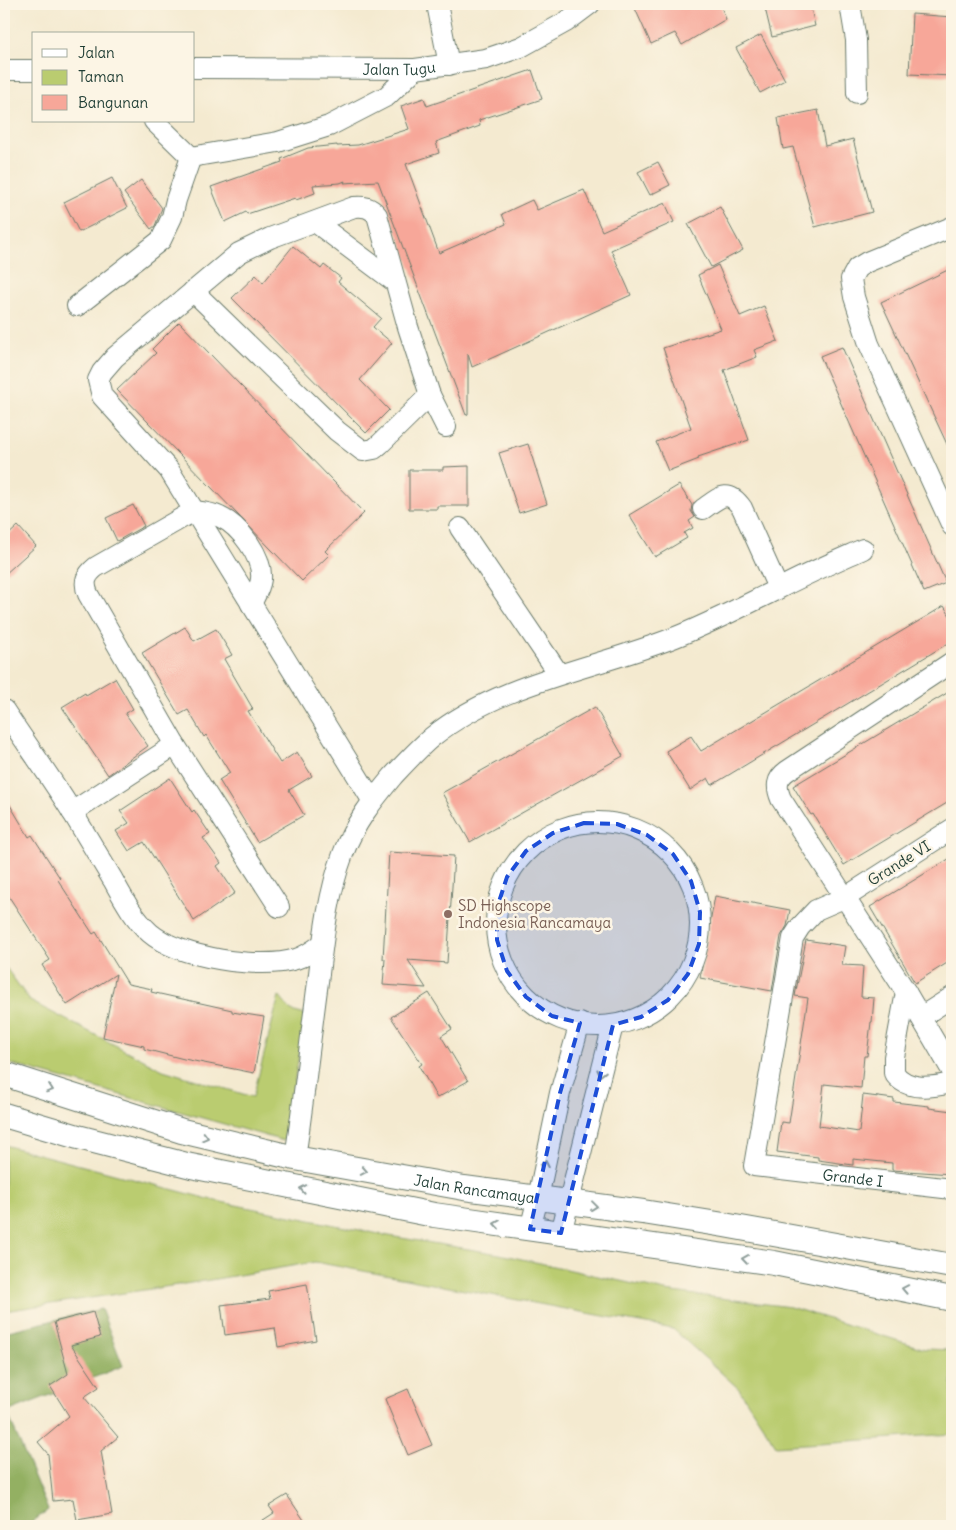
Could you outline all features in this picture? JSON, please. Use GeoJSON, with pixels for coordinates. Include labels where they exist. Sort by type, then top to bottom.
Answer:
{"type":"FeatureCollection","features":[{"type":"Feature","properties":{"kind":"street"},"geometry":{"type":"LineString","coordinates":[[437,4],[449,65]]}},
{"type":"Feature","properties":{"kind":"street","name":"Jalan Tugu"},"geometry":{"type":"LineString","coordinates":[[195,68],[415,69],[449,65],[486,59],[521,47],[566,22],[590,4]]}},
{"type":"Feature","properties":{"kind":"street"},"geometry":{"type":"LineString","coordinates":[[850,4],[856,40],[856,92]]}},
{"type":"Feature","properties":{"kind":"street"},"geometry":{"type":"LineString","coordinates":[[192,157],[278,142],[328,126],[387,96],[415,69]]}},
{"type":"Feature","properties":{"kind":"street"},"geometry":{"type":"LineString","coordinates":[[4,70],[32,70]]}},
{"type":"Feature","properties":{"kind":"street"},"geometry":{"type":"LineString","coordinates":[[155,122],[192,157]]}},
{"type":"Feature","properties":{"kind":"street"},"geometry":{"type":"LineString","coordinates":[[77,306],[161,240],[172,217],[176,200],[192,157]]}},
{"type":"Feature","properties":{"kind":"street"},"geometry":{"type":"LineString","coordinates":[[372,800],[168,470],[102,396],[98,380],[102,372],[115,357],[239,253],[270,238],[364,206],[372,209],[377,215],[408,327],[430,395],[446,427]]}},
{"type":"Feature","properties":{"kind":"street"},"geometry":{"type":"LineString","coordinates":[[315,222],[395,282]]}},
{"type":"Feature","properties":{"kind":"street"},"geometry":{"type":"LineString","coordinates":[[952,227],[867,262],[854,272],[851,285],[870,344],[952,526]]}},
{"type":"Feature","properties":{"kind":"street"},"geometry":{"type":"LineString","coordinates":[[193,291],[337,431],[363,451],[380,444],[430,395]]}},
{"type":"Feature","properties":{"kind":"street"},"geometry":{"type":"LineString","coordinates":[[703,509],[723,496],[730,496],[736,500],[742,508],[778,588]]}},
{"type":"Feature","properties":{"kind":"street"},"geometry":{"type":"LineString","coordinates":[[251,604],[259,589],[262,576],[259,562],[251,548],[241,533],[229,522],[210,513],[194,511],[96,567],[89,572],[85,586],[175,745],[278,907]]}},
{"type":"Feature","properties":{"kind":"street"},"geometry":{"type":"LineString","coordinates":[[460,528],[559,674]]}},
{"type":"Feature","properties":{"kind":"street"},"geometry":{"type":"LineString","coordinates":[[295,1158],[322,944],[330,901],[343,854],[358,822],[372,800],[414,753],[434,735],[505,695],[559,674],[622,656],[676,637],[752,603],[778,588],[863,549]]}},
{"type":"Feature","properties":{"kind":"street"},"geometry":{"type":"LineString","coordinates":[[952,662],[780,776],[777,790],[906,992],[952,1071]]}},
{"type":"Feature","properties":{"kind":"street"},"geometry":{"type":"LineString","coordinates":[[4,710],[72,812],[126,903],[149,932],[160,940],[178,948],[224,960],[268,964],[306,955],[322,944]]}},
{"type":"Feature","properties":{"kind":"street"},"geometry":{"type":"LineString","coordinates":[[72,812],[175,745]]}},
{"type":"Feature","properties":{"kind":"street"},"geometry":{"type":"LineString","coordinates":[[584,823],[617,824],[647,835],[673,854],[691,881],[700,912],[699,944],[688,974],[668,1000],[641,1017],[613,1025],[580,1023],[552,1016],[526,997],[511,977],[497,940],[497,908],[507,877],[526,851],[553,833],[584,823]]}},
{"type":"Feature","properties":{"kind":"street","name":"Grande VI"},"geometry":{"type":"LineString","coordinates":[[754,1166],[793,938],[800,927],[816,910],[846,897],[952,829]]}},
{"type":"Feature","properties":{"kind":"street"},"geometry":{"type":"LineString","coordinates":[[906,992],[894,1057],[894,1073],[903,1082],[911,1085],[928,1087],[952,1083]]}},
{"type":"Feature","properties":{"kind":"street"},"geometry":{"type":"LineString","coordinates":[[921,1017],[952,997]]}},
{"type":"Feature","properties":{"kind":"street"},"geometry":{"type":"LineString","coordinates":[[530,1229],[560,1093],[580,1023]]}},
{"type":"Feature","properties":{"kind":"street"},"geometry":{"type":"LineString","coordinates":[[561,1233],[613,1025]]}},
{"type":"Feature","properties":{"kind":"street","name":"Jalan Rancamaya"},"geometry":{"type":"LineString","coordinates":[[4,1074],[182,1131],[295,1158],[429,1182],[724,1224],[952,1266]]}},
{"type":"Feature","properties":{"kind":"street","name":"Jalan Rancamaya"},"geometry":{"type":"LineString","coordinates":[[4,1115],[129,1151],[247,1179],[434,1215],[774,1263],[952,1299]]}},
{"type":"Feature","properties":{"kind":"street","name":"Grande I"},"geometry":{"type":"LineString","coordinates":[[754,1166],[952,1189]]}},
{"type":"Feature","properties":{"kind":"highlighted area"},"geometry":{"type":"Polygon","coordinates":[[[584,823],[617,824],[647,835],[673,854],[691,881],[700,912],[699,944],[688,974],[668,1000],[641,1017],[613,1025],[561,1233],[530,1229],[560,1093],[580,1023],[552,1016],[526,997],[507,971],[497,940],[497,908],[507,877],[526,851],[553,833],[584,823]]]}},
{"type":"Feature","properties":{"kind":"green space"},"geometry":{"type":"Polygon","coordinates":[[[4,965],[30,1001],[163,1070],[253,1097],[279,996],[291,1011],[306,1015],[284,1141],[4,1062],[4,965]]]}},
{"type":"Feature","properties":{"kind":"green space"},"geometry":{"type":"Polygon","coordinates":[[[4,1145],[216,1201],[389,1236],[499,1254],[665,1291],[790,1307],[925,1349],[952,1350],[952,1434],[776,1446],[739,1389],[673,1329],[315,1262],[4,1311],[4,1145]]]}},
{"type":"Feature","properties":{"kind":"green space"},"geometry":{"type":"Polygon","coordinates":[[[101,1309],[123,1366],[7,1412],[48,1510],[27,1526],[4,1526],[4,1332],[101,1309]]]}},
{"type":"Feature","properties":{"kind":"building"},"geometry":{"type":"Polygon","coordinates":[[[633,4],[720,4],[726,19],[682,45],[675,33],[651,44],[633,4]]]}},
{"type":"Feature","properties":{"kind":"building"},"geometry":{"type":"Polygon","coordinates":[[[764,4],[810,4],[815,26],[772,37],[764,4]]]}},
{"type":"Feature","properties":{"kind":"building"},"geometry":{"type":"Polygon","coordinates":[[[912,14],[952,17],[952,76],[909,74],[912,14]]]}},
{"type":"Feature","properties":{"kind":"building"},"geometry":{"type":"Polygon","coordinates":[[[761,35],[785,80],[760,93],[736,48],[761,35]]]}},
{"type":"Feature","properties":{"kind":"building"},"geometry":{"type":"Polygon","coordinates":[[[532,70],[542,99],[479,120],[480,126],[436,142],[439,153],[406,164],[439,253],[506,224],[502,214],[532,200],[537,210],[584,190],[602,231],[665,203],[674,222],[611,250],[631,295],[472,367],[468,354],[468,414],[466,415],[378,181],[344,183],[345,181],[313,185],[315,193],[247,214],[246,212],[225,222],[211,187],[282,162],[281,159],[308,148],[358,145],[409,129],[401,106],[424,98],[427,106],[532,70]]]}},
{"type":"Feature","properties":{"kind":"building"},"geometry":{"type":"Polygon","coordinates":[[[818,110],[825,146],[853,139],[872,212],[815,227],[793,147],[783,149],[778,118],[818,110]]]}},
{"type":"Feature","properties":{"kind":"building"},"geometry":{"type":"Polygon","coordinates":[[[658,162],[670,185],[650,195],[638,172],[658,162]]]}},
{"type":"Feature","properties":{"kind":"building"},"geometry":{"type":"Polygon","coordinates":[[[112,178],[127,208],[79,232],[64,202],[112,178]]]}},
{"type":"Feature","properties":{"kind":"building"},"geometry":{"type":"Polygon","coordinates":[[[141,180],[162,208],[155,226],[151,229],[124,193],[141,180]]]}},
{"type":"Feature","properties":{"kind":"building"},"geometry":{"type":"Polygon","coordinates":[[[720,207],[743,250],[711,267],[688,224],[720,207]]]}},
{"type":"Feature","properties":{"kind":"building"},"geometry":{"type":"Polygon","coordinates":[[[293,246],[321,269],[324,265],[341,278],[338,282],[381,318],[373,327],[392,343],[360,380],[389,410],[366,433],[232,298],[256,275],[263,283],[293,246]]]}},
{"type":"Feature","properties":{"kind":"building"},"geometry":{"type":"Polygon","coordinates":[[[718,265],[740,316],[764,306],[778,341],[754,350],[757,357],[724,370],[749,440],[698,457],[699,459],[668,471],[656,442],[691,428],[663,348],[721,329],[698,275],[718,265]]]}},
{"type":"Feature","properties":{"kind":"building"},"geometry":{"type":"Polygon","coordinates":[[[952,268],[952,455],[881,302],[952,268]]]}},
{"type":"Feature","properties":{"kind":"building"},"geometry":{"type":"Polygon","coordinates":[[[179,322],[364,513],[325,551],[329,555],[302,581],[117,390],[156,353],[152,349],[179,322]]]}},
{"type":"Feature","properties":{"kind":"building"},"geometry":{"type":"Polygon","coordinates":[[[842,347],[946,583],[924,592],[820,356],[842,347]]]}},
{"type":"Feature","properties":{"kind":"building"},"geometry":{"type":"Polygon","coordinates":[[[528,444],[547,504],[519,513],[499,453],[528,444]]]}},
{"type":"Feature","properties":{"kind":"building"},"geometry":{"type":"Polygon","coordinates":[[[469,466],[469,506],[437,506],[437,509],[409,509],[409,470],[443,470],[443,467],[469,466]]]}},
{"type":"Feature","properties":{"kind":"building"},"geometry":{"type":"Polygon","coordinates":[[[679,485],[692,505],[691,511],[695,517],[689,521],[693,528],[684,533],[687,538],[655,557],[629,515],[679,485]]]}},
{"type":"Feature","properties":{"kind":"building"},"geometry":{"type":"Polygon","coordinates":[[[133,505],[144,526],[117,541],[106,518],[133,505]]]}},
{"type":"Feature","properties":{"kind":"building"},"geometry":{"type":"Polygon","coordinates":[[[18,526],[36,546],[4,575],[4,539],[18,526]]]}},
{"type":"Feature","properties":{"kind":"building"},"geometry":{"type":"Polygon","coordinates":[[[944,606],[952,619],[952,641],[712,785],[708,778],[690,790],[666,751],[691,736],[701,751],[944,606]]]}},
{"type":"Feature","properties":{"kind":"building"},"geometry":{"type":"Polygon","coordinates":[[[185,627],[194,641],[216,629],[232,655],[224,659],[253,709],[248,711],[280,763],[297,752],[312,776],[289,790],[304,815],[257,842],[219,780],[230,773],[206,735],[204,737],[188,710],[179,715],[142,653],[185,627]]]}},
{"type":"Feature","properties":{"kind":"building"},"geometry":{"type":"Polygon","coordinates":[[[115,678],[133,709],[125,713],[148,746],[108,775],[62,707],[115,678]]]}},
{"type":"Feature","properties":{"kind":"building"},"geometry":{"type":"Polygon","coordinates":[[[952,690],[952,800],[844,865],[813,814],[811,815],[793,786],[952,690]]]}},
{"type":"Feature","properties":{"kind":"building"},"geometry":{"type":"Polygon","coordinates":[[[595,707],[623,756],[470,842],[442,793],[595,707]]]}},
{"type":"Feature","properties":{"kind":"building"},"geometry":{"type":"Polygon","coordinates":[[[170,778],[192,812],[194,810],[210,834],[203,838],[221,863],[217,866],[235,893],[194,921],[144,842],[129,851],[116,831],[129,823],[120,811],[170,778]]]}},
{"type":"Feature","properties":{"kind":"building"},"geometry":{"type":"Polygon","coordinates":[[[4,795],[29,837],[32,835],[60,878],[58,880],[93,934],[96,932],[128,984],[152,989],[151,992],[232,1010],[232,1012],[264,1017],[254,1073],[184,1059],[144,1049],[144,1046],[103,1037],[116,974],[67,1005],[42,965],[50,960],[4,889],[4,795]]]}},
{"type":"Feature","properties":{"kind":"building"},"geometry":{"type":"Polygon","coordinates":[[[389,852],[454,856],[447,963],[408,960],[426,988],[383,985],[389,852]]]}},
{"type":"Feature","properties":{"kind":"building"},"geometry":{"type":"Polygon","coordinates":[[[952,857],[952,960],[915,983],[870,907],[952,857]]]}},
{"type":"Feature","properties":{"kind":"building"},"geometry":{"type":"Polygon","coordinates":[[[715,896],[790,910],[787,926],[781,936],[772,991],[700,978],[715,896]]]}},
{"type":"Feature","properties":{"kind":"building"},"geometry":{"type":"Polygon","coordinates":[[[806,940],[845,946],[842,965],[863,966],[861,997],[874,998],[867,1056],[864,1056],[861,1088],[824,1084],[819,1126],[859,1132],[863,1095],[894,1099],[894,1102],[952,1111],[952,1174],[892,1170],[892,1163],[853,1159],[853,1165],[818,1160],[818,1157],[777,1152],[781,1122],[789,1123],[808,998],[795,996],[806,940]]]}},
{"type":"Feature","properties":{"kind":"building"},"geometry":{"type":"Polygon","coordinates":[[[429,993],[452,1029],[441,1036],[468,1081],[437,1098],[419,1066],[422,1064],[391,1017],[429,993]]]}},
{"type":"Feature","properties":{"kind":"building"},"geometry":{"type":"Polygon","coordinates":[[[307,1284],[316,1340],[278,1347],[275,1328],[225,1335],[221,1305],[270,1299],[268,1291],[307,1284]]]}},
{"type":"Feature","properties":{"kind":"building"},"geometry":{"type":"Polygon","coordinates":[[[93,1312],[100,1337],[71,1345],[99,1387],[84,1397],[118,1437],[101,1451],[112,1514],[77,1520],[73,1499],[53,1501],[48,1454],[38,1442],[69,1416],[50,1386],[68,1374],[54,1322],[93,1312]]]}},
{"type":"Feature","properties":{"kind":"building"},"geometry":{"type":"Polygon","coordinates":[[[408,1389],[432,1445],[408,1455],[385,1399],[408,1389]]]}},
{"type":"Feature","properties":{"kind":"building"},"geometry":{"type":"Polygon","coordinates":[[[287,1495],[308,1526],[254,1526],[274,1513],[269,1506],[287,1495]]]}},
{"type":"Feature","properties":{"kind":"place","name":"SD Highscope Indonesia Rancamaya"},"geometry":{"type":"Point","coordinates":[448,914]}}]}
